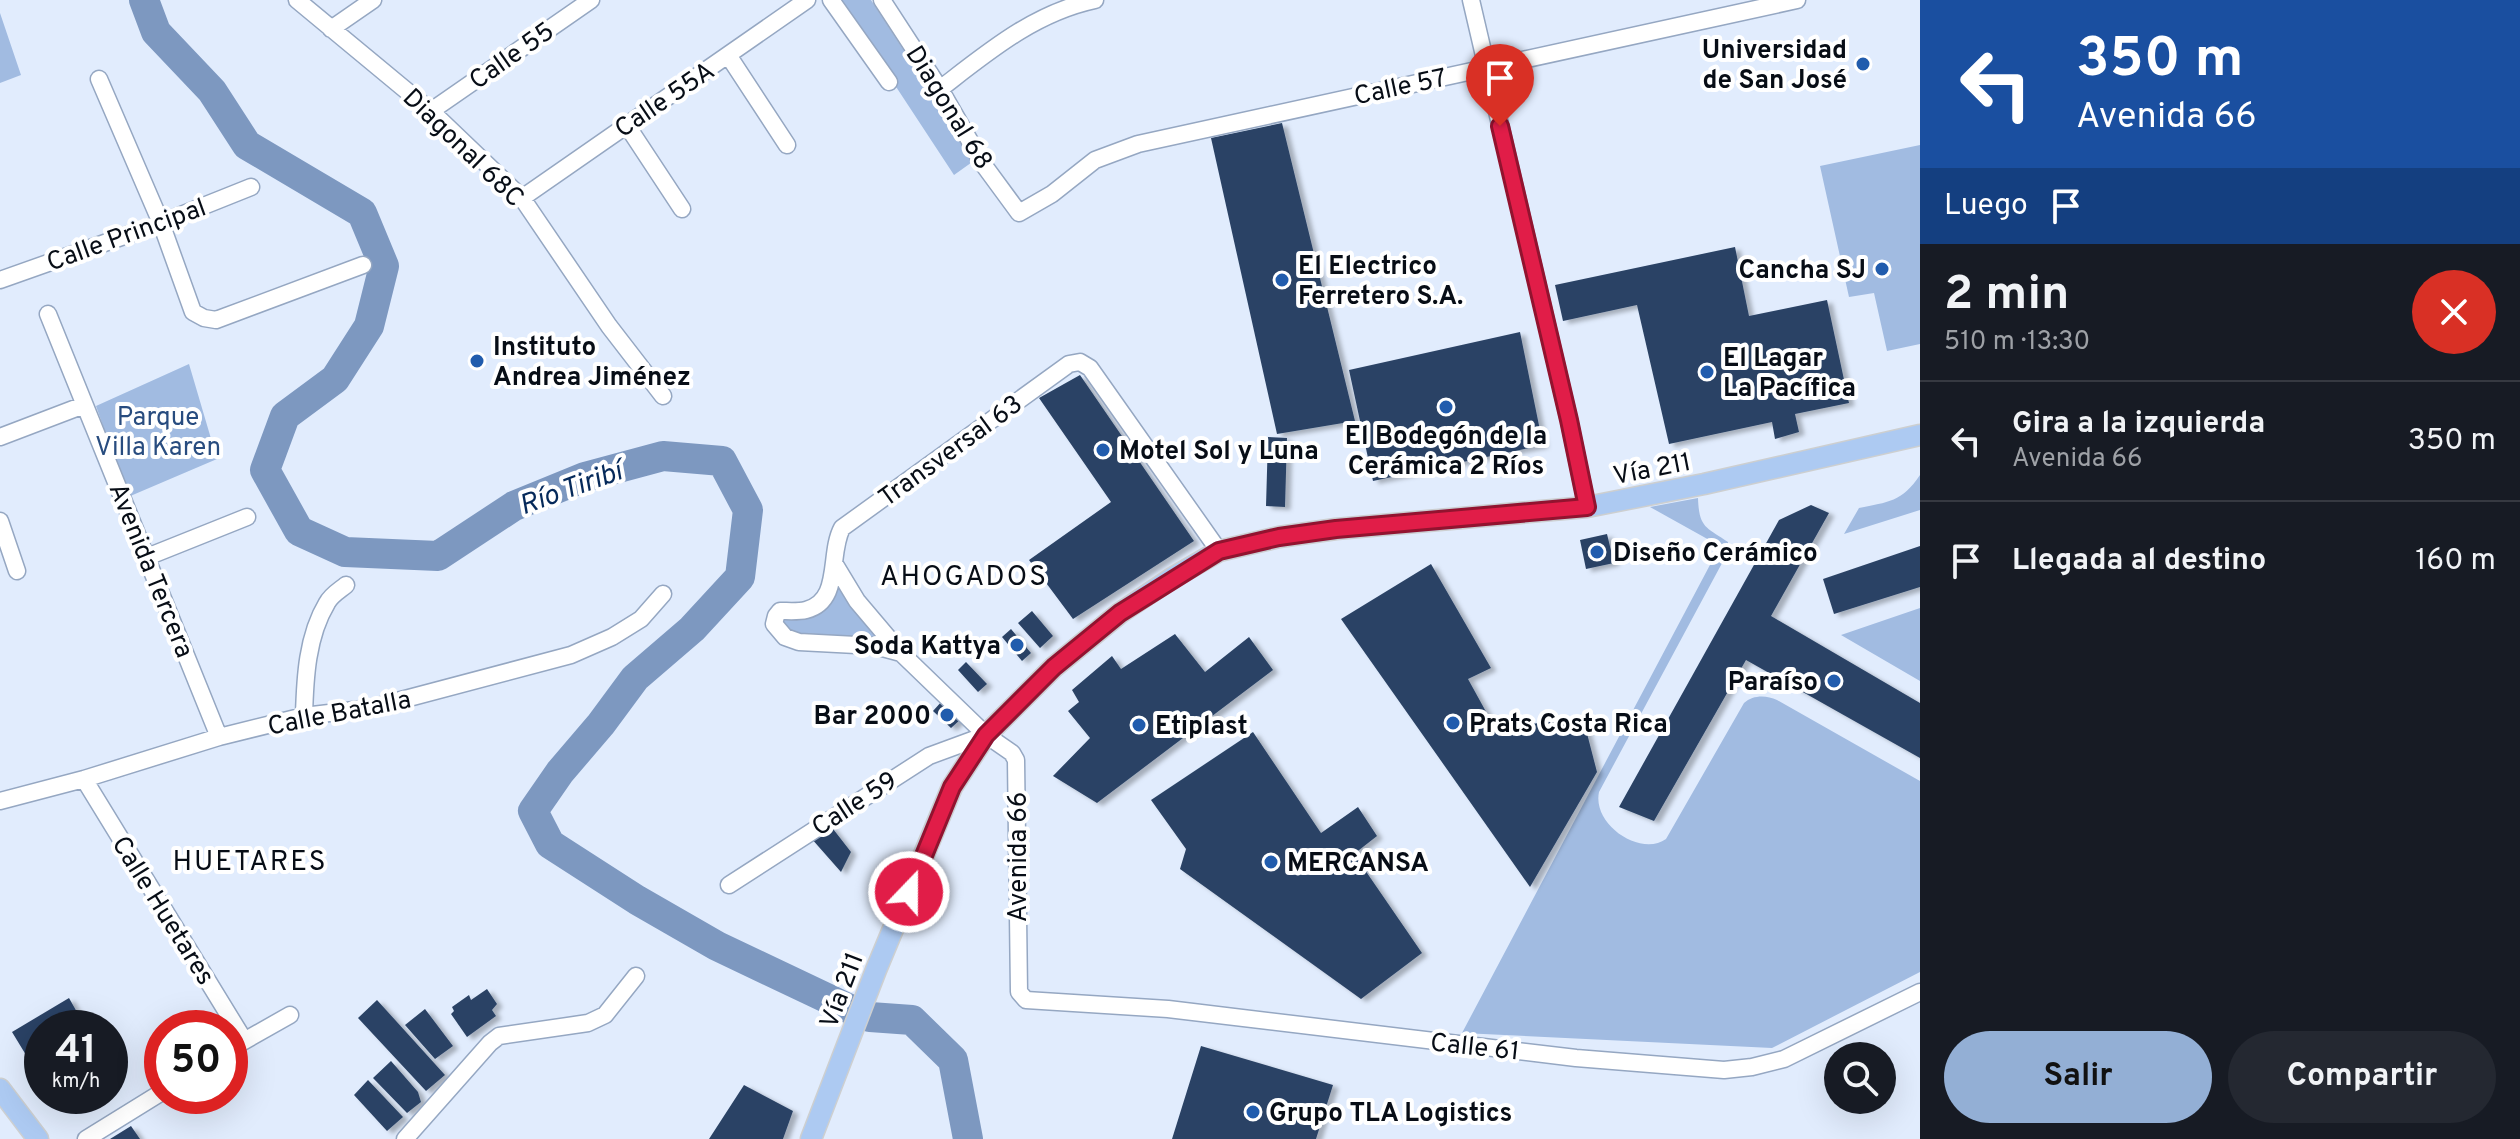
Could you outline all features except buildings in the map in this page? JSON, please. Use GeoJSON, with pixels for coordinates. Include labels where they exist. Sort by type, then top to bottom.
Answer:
{"type":"FeatureCollection","features":[{"type":"Feature","properties":{"kind":"main road","name":"Vía 211"},"geometry":{"type":"LineString","coordinates":[[811,1139],[876,970],[952,787],[986,735],[1054,667],[1120,613],[1219,551],[1279,537],[1336,529],[1587,507],[1920,435]]}},
{"type":"Feature","properties":{"kind":"main road"},"geometry":{"type":"LineString","coordinates":[[0,1089],[38,1139]]}},
{"type":"Feature","properties":{"kind":"street","name":"Diagonal 68C"},"geometry":{"type":"LineString","coordinates":[[297,0],[431,111],[522,198],[609,326],[663,396]]}},
{"type":"Feature","properties":{"kind":"street"},"geometry":{"type":"LineString","coordinates":[[331,29],[373,0]]}},
{"type":"Feature","properties":{"kind":"street","name":"Calle 55"},"geometry":{"type":"LineString","coordinates":[[431,111],[591,0]]}},
{"type":"Feature","properties":{"kind":"street","name":"Calle 55A"},"geometry":{"type":"LineString","coordinates":[[522,198],[807,0]]}},
{"type":"Feature","properties":{"kind":"street"},"geometry":{"type":"LineString","coordinates":[[831,0],[889,82]]}},
{"type":"Feature","properties":{"kind":"street","name":"Diagonal 68"},"geometry":{"type":"LineString","coordinates":[[882,0],[940,89],[983,164],[1019,213]]}},
{"type":"Feature","properties":{"kind":"street"},"geometry":{"type":"LineString","coordinates":[[940,89],[1024,27],[1080,3],[1095,0]]}},
{"type":"Feature","properties":{"kind":"street"},"geometry":{"type":"LineString","coordinates":[[1471,0],[1587,507]]}},
{"type":"Feature","properties":{"kind":"street","name":"Calle 57"},"geometry":{"type":"LineString","coordinates":[[1019,213],[1052,194],[1095,160],[1138,144],[1797,0]]}},
{"type":"Feature","properties":{"kind":"street"},"geometry":{"type":"LineString","coordinates":[[728,55],[787,145]]}},
{"type":"Feature","properties":{"kind":"street"},"geometry":{"type":"LineString","coordinates":[[99,79],[161,223],[193,312],[216,320],[363,265]]}},
{"type":"Feature","properties":{"kind":"street"},"geometry":{"type":"LineString","coordinates":[[626,124],[682,209]]}},
{"type":"Feature","properties":{"kind":"street","name":"Calle Principal"},"geometry":{"type":"LineString","coordinates":[[0,280],[161,223],[251,187]]}},
{"type":"Feature","properties":{"kind":"street","name":"Avenida Tercera"},"geometry":{"type":"LineString","coordinates":[[48,314],[219,737]]}},
{"type":"Feature","properties":{"kind":"street","name":"Transversal 63"},"geometry":{"type":"LineString","coordinates":[[901,653],[875,646],[799,642],[785,637],[774,624],[776,616],[780,611],[806,610],[824,601],[830,588],[836,540],[842,528],[1069,364],[1080,362],[1090,368],[1219,551]]}},
{"type":"Feature","properties":{"kind":"street"},"geometry":{"type":"LineString","coordinates":[[0,437],[84,405]]}},
{"type":"Feature","properties":{"kind":"street"},"geometry":{"type":"LineString","coordinates":[[147,557],[247,517]]}},
{"type":"Feature","properties":{"kind":"street"},"geometry":{"type":"LineString","coordinates":[[0,521],[17,571]]}},
{"type":"Feature","properties":{"kind":"street","name":"Avenida 66"},"geometry":{"type":"LineString","coordinates":[[834,563],[857,601],[901,653],[986,735],[1012,753],[1016,760],[1019,992]]}},
{"type":"Feature","properties":{"kind":"street"},"geometry":{"type":"LineString","coordinates":[[304,716],[305,675],[316,628],[329,600],[346,585]]}},
{"type":"Feature","properties":{"kind":"street","name":"Calle Batalla"},"geometry":{"type":"LineString","coordinates":[[0,801],[84,779],[219,737],[304,716],[371,708],[571,655],[612,637],[641,619],[663,594]]}},
{"type":"Feature","properties":{"kind":"street","name":"Calle 59"},"geometry":{"type":"LineString","coordinates":[[729,885],[929,756],[986,735]]}},
{"type":"Feature","properties":{"kind":"street","name":"Calle Huetares"},"geometry":{"type":"LineString","coordinates":[[84,779],[217,1010]]}},
{"type":"Feature","properties":{"kind":"street"},"geometry":{"type":"LineString","coordinates":[[405,1139],[499,1036],[588,1023],[605,1015],[636,976]]}},
{"type":"Feature","properties":{"kind":"street","name":"Calle 61"},"geometry":{"type":"LineString","coordinates":[[1019,992],[1031,1002],[1168,1009],[1576,1058],[1724,1070],[1771,1064],[1784,1059],[1920,992]]}},
{"type":"Feature","properties":{"kind":"street","name":"Calle Huetares"},"geometry":{"type":"LineString","coordinates":[[248,1039],[290,1015]]}},
{"type":"Feature","properties":{"kind":"street"},"geometry":{"type":"LineString","coordinates":[[86,1139],[144,1103]]}},
{"type":"Feature","properties":{"kind":"green space"},"geometry":{"type":"Polygon","coordinates":[[[839,0],[871,0],[975,160],[954,175],[839,0]]]}},
{"type":"Feature","properties":{"kind":"green space"},"geometry":{"type":"Polygon","coordinates":[[[0,13],[21,75],[0,83],[0,13]]]}},
{"type":"Feature","properties":{"kind":"green space","name":"Cancha SJ"},"geometry":{"type":"Polygon","coordinates":[[[1920,145],[1920,344],[1887,351],[1874,293],[1849,297],[1820,166],[1920,145]]]}},
{"type":"Feature","properties":{"kind":"green space","name":"Parque Villa Karen"},"geometry":{"type":"Polygon","coordinates":[[[189,364],[217,459],[128,497],[96,406],[189,364]]]}},
{"type":"Feature","properties":{"kind":"green space"},"geometry":{"type":"Polygon","coordinates":[[[1920,475],[1920,510],[1844,534],[1859,508],[1900,496],[1920,475]]]}},
{"type":"Feature","properties":{"kind":"green space"},"geometry":{"type":"Polygon","coordinates":[[[1698,498],[1702,521],[1728,542],[1728,552],[1599,792],[1603,816],[1620,835],[1632,841],[1656,844],[1666,839],[1744,703],[1760,697],[1777,700],[1920,781],[1920,972],[1772,1048],[1462,1033],[1720,546],[1650,507],[1698,498]]]}},
{"type":"Feature","properties":{"kind":"green space"},"geometry":{"type":"Polygon","coordinates":[[[836,580],[887,643],[791,636],[779,618],[806,614],[836,580]]]}},
{"type":"Feature","properties":{"kind":"green space"},"geometry":{"type":"Polygon","coordinates":[[[1920,608],[1920,681],[1841,635],[1920,608]]]}},
{"type":"Feature","properties":{"kind":"waterway","name":"Río Tiribí"},"geometry":{"type":"LineString","coordinates":[[144,0],[156,32],[212,91],[247,145],[362,213],[384,266],[369,326],[335,379],[285,416],[265,470],[299,531],[345,552],[438,556],[514,506],[585,477],[663,456],[722,461],[748,510],[740,577],[692,629],[635,678],[533,811],[550,844],[637,900],[717,946],[854,1011]]}},
{"type":"Feature","properties":{"kind":"waterway","name":"Río Tiribí"},"geometry":{"type":"LineString","coordinates":[[870,1017],[912,1020],[953,1060],[968,1139]]}},
{"type":"Feature","properties":{"kind":"place","name":"Universidad de San José"},"geometry":{"type":"Point","coordinates":[1863,64]}},
{"type":"Feature","properties":{"kind":"place","name":"Cancha SJ"},"geometry":{"type":"Point","coordinates":[1882,269]}},
{"type":"Feature","properties":{"kind":"place","name":"El Electrico Ferretero S.A."},"geometry":{"type":"Point","coordinates":[1282,280]}},
{"type":"Feature","properties":{"kind":"place","name":"Instituto Andrea Jiménez"},"geometry":{"type":"Point","coordinates":[477,361]}},
{"type":"Feature","properties":{"kind":"place","name":"El Lagar La Pacífica"},"geometry":{"type":"Point","coordinates":[1707,372]}},
{"type":"Feature","properties":{"kind":"place","name":"El Bodegón de la Cerámica 2 Ríos"},"geometry":{"type":"Point","coordinates":[1446,407]}},
{"type":"Feature","properties":{"kind":"place","name":"Motel Sol y Luna"},"geometry":{"type":"Point","coordinates":[1103,450]}},
{"type":"Feature","properties":{"kind":"place","name":"Diseño Cerámico"},"geometry":{"type":"Point","coordinates":[1597,552]}},
{"type":"Feature","properties":{"kind":"place","name":"Soda Kattya"},"geometry":{"type":"Point","coordinates":[1017,645]}},
{"type":"Feature","properties":{"kind":"place","name":"Paraíso"},"geometry":{"type":"Point","coordinates":[1834,681]}},
{"type":"Feature","properties":{"kind":"place","name":"Bar 2000"},"geometry":{"type":"Point","coordinates":[947,715]}},
{"type":"Feature","properties":{"kind":"place","name":"Prats Costa Rica"},"geometry":{"type":"Point","coordinates":[1453,723]}},
{"type":"Feature","properties":{"kind":"place","name":"Etiplast"},"geometry":{"type":"Point","coordinates":[1139,725]}},
{"type":"Feature","properties":{"kind":"place","name":"MERCANSA"},"geometry":{"type":"Point","coordinates":[1271,862]}},
{"type":"Feature","properties":{"kind":"place","name":"Grupo TLA Logistics"},"geometry":{"type":"Point","coordinates":[1253,1112]}},
{"type":"Feature","properties":{"kind":"district","name":"AHOGADOS"},"geometry":{"type":"Point","coordinates":[964,575]}},
{"type":"Feature","properties":{"kind":"district","name":"HUETARES"},"geometry":{"type":"Point","coordinates":[250,860]}},
{"type":"Feature","properties":{"kind":"route"},"geometry":{"type":"LineString","coordinates":[[909,892],[952,787],[986,735],[1054,667],[1120,613],[1219,551],[1279,537],[1336,529],[1587,507],[1500,126]]}}]}
